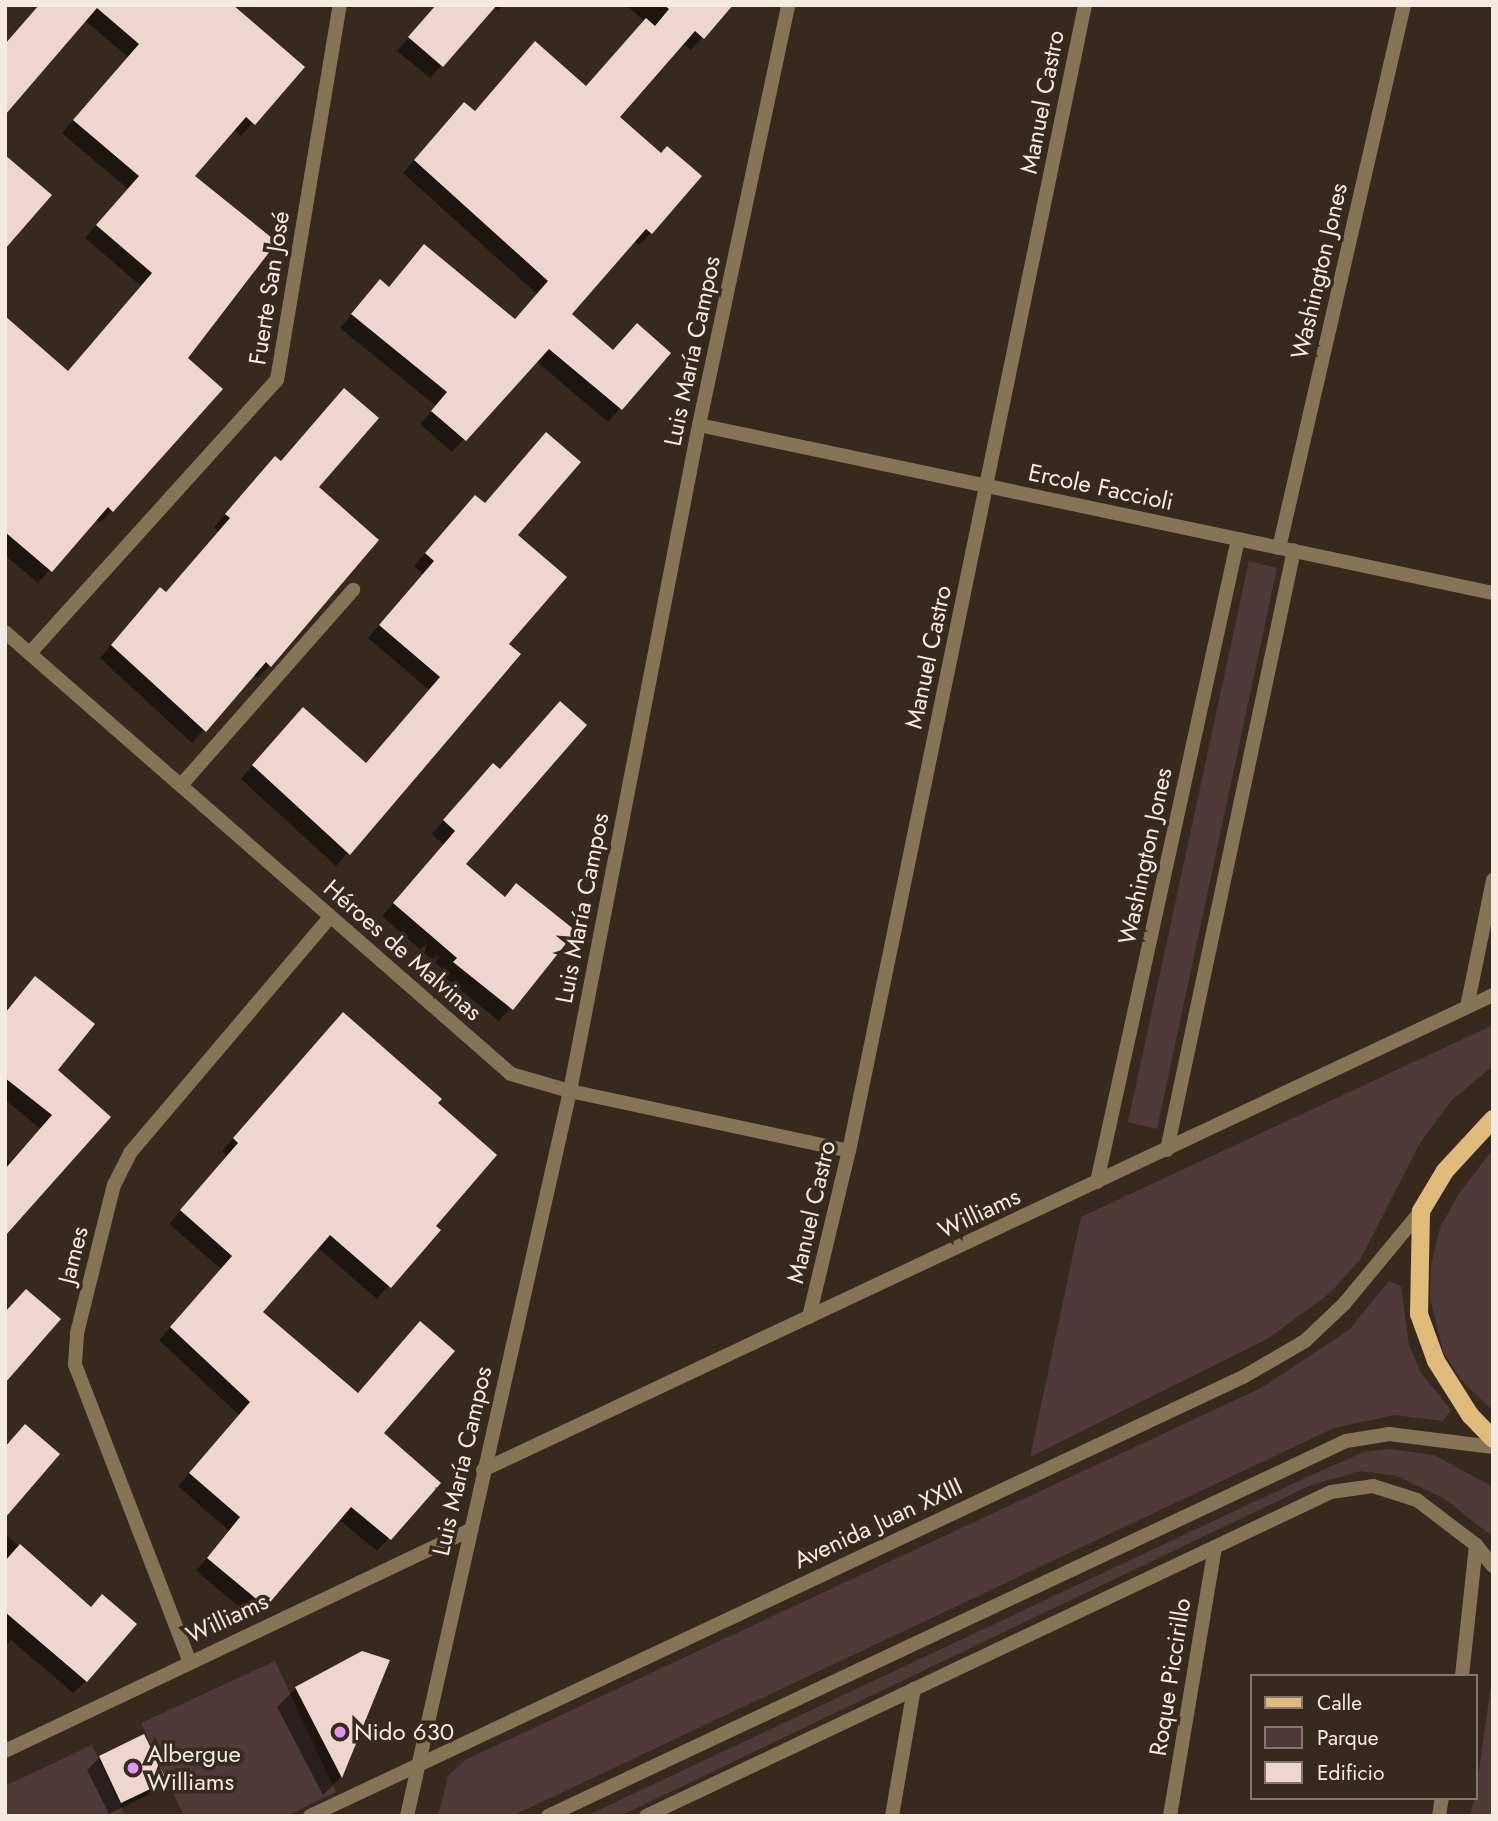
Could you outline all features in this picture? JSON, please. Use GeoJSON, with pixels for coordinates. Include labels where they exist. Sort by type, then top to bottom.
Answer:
{"type":"FeatureCollection","features":[{"type":"Feature","properties":{"kind":"main road"},"geometry":{"type":"LineString","coordinates":[[1493,1119],[1445,1171],[1421,1211],[1419,1314],[1436,1361],[1470,1415],[1493,1439]]}},
{"type":"Feature","properties":{"kind":"street","name":"Fuerte San José"},"geometry":{"type":"LineString","coordinates":[[30,653],[277,380],[340,5]]}},
{"type":"Feature","properties":{"kind":"street","name":"Luis María Campos"},"geometry":{"type":"LineString","coordinates":[[407,1816],[569,1091],[699,425],[788,5]]}},
{"type":"Feature","properties":{"kind":"street","name":"Manuel Castro"},"geometry":{"type":"LineString","coordinates":[[809,1317],[849,1150],[1085,5]]}},
{"type":"Feature","properties":{"kind":"street","name":"Washington Jones"},"geometry":{"type":"LineString","coordinates":[[1279,548],[1404,5]]}},
{"type":"Feature","properties":{"kind":"street","name":"Ercole Faccioli"},"geometry":{"type":"LineString","coordinates":[[699,425],[1493,593]]}},
{"type":"Feature","properties":{"kind":"street","name":"Washington Jones"},"geometry":{"type":"LineString","coordinates":[[1097,1182],[1238,539]]}},
{"type":"Feature","properties":{"kind":"street"},"geometry":{"type":"LineString","coordinates":[[1167,1150],[1294,551]]}},
{"type":"Feature","properties":{"kind":"street"},"geometry":{"type":"LineString","coordinates":[[182,785],[353,590]]}},
{"type":"Feature","properties":{"kind":"street","name":"Héroes de Malvinas"},"geometry":{"type":"LineString","coordinates":[[5,632],[511,1074],[569,1091],[849,1150]]}},
{"type":"Feature","properties":{"kind":"street"},"geometry":{"type":"LineString","coordinates":[[1467,1007],[1493,880]]}},
{"type":"Feature","properties":{"kind":"street","name":"James"},"geometry":{"type":"LineString","coordinates":[[189,1660],[75,1364],[77,1333],[114,1185],[130,1153],[330,917]]}},
{"type":"Feature","properties":{"kind":"street","name":"Williams"},"geometry":{"type":"LineString","coordinates":[[484,1470],[1493,995]]}},
{"type":"Feature","properties":{"kind":"street","name":"Avenida Juan XXIII"},"geometry":{"type":"LineString","coordinates":[[310,1816],[1243,1377],[1305,1341],[1344,1304],[1421,1211]]}},
{"type":"Feature","properties":{"kind":"street"},"geometry":{"type":"LineString","coordinates":[[548,1816],[1346,1441],[1389,1434],[1493,1447]]}},
{"type":"Feature","properties":{"kind":"street"},"geometry":{"type":"LineString","coordinates":[[646,1816],[1331,1492],[1373,1486],[1417,1500],[1476,1545],[1493,1566]]}},
{"type":"Feature","properties":{"kind":"street","name":"Williams"},"geometry":{"type":"LineString","coordinates":[[5,1751],[189,1660],[470,1530]]}},
{"type":"Feature","properties":{"kind":"street"},"geometry":{"type":"LineString","coordinates":[[1462,1674],[1476,1545]]}},
{"type":"Feature","properties":{"kind":"street","name":"Roque Piccirillo"},"geometry":{"type":"LineString","coordinates":[[1170,1816],[1215,1547]]}},
{"type":"Feature","properties":{"kind":"street"},"geometry":{"type":"LineString","coordinates":[[892,1816],[914,1689]]}},
{"type":"Feature","properties":{"kind":"green space"},"geometry":{"type":"Polygon","coordinates":[[[1249,561],[1277,568],[1157,1129],[1128,1122],[1249,561]]]}},
{"type":"Feature","properties":{"kind":"green space"},"geometry":{"type":"Polygon","coordinates":[[[1493,1025],[1493,1066],[1452,1100],[1420,1143],[1360,1260],[1330,1293],[1269,1338],[1030,1457],[1081,1217],[1493,1025]]]}},
{"type":"Feature","properties":{"kind":"green space"},"geometry":{"type":"Polygon","coordinates":[[[1493,1149],[1493,1411],[1461,1380],[1443,1351],[1430,1298],[1431,1265],[1440,1228],[1458,1195],[1493,1149]]]}},
{"type":"Feature","properties":{"kind":"green space"},"geometry":{"type":"Polygon","coordinates":[[[1389,1281],[1401,1286],[1409,1345],[1421,1373],[1451,1410],[1443,1421],[1394,1415],[1334,1428],[512,1816],[438,1816],[448,1776],[465,1760],[1261,1388],[1349,1330],[1389,1281]]]}},
{"type":"Feature","properties":{"kind":"green space"},"geometry":{"type":"Polygon","coordinates":[[[1389,1449],[1434,1455],[1493,1487],[1493,1537],[1445,1499],[1397,1476],[1361,1471],[1311,1485],[620,1816],[586,1816],[1307,1477],[1364,1452],[1389,1449]]]}},
{"type":"Feature","properties":{"kind":"green space"},"geometry":{"type":"Polygon","coordinates":[[[275,1661],[336,1792],[286,1816],[184,1816],[141,1723],[275,1661]]]}},
{"type":"Feature","properties":{"kind":"green space"},"geometry":{"type":"Polygon","coordinates":[[[1493,1672],[1493,1816],[1469,1816],[1474,1800],[1477,1800],[1493,1672]]]}},
{"type":"Feature","properties":{"kind":"green space"},"geometry":{"type":"Polygon","coordinates":[[[92,1745],[125,1816],[5,1816],[5,1786],[92,1745]]]}},
{"type":"Feature","properties":{"kind":"building"},"geometry":{"type":"Polygon","coordinates":[[[39,5],[233,5],[305,67],[255,125],[246,117],[195,176],[277,242],[188,358],[223,389],[113,512],[108,507],[52,572],[5,532],[5,316],[68,371],[152,273],[96,225],[139,176],[73,120],[139,44],[97,8],[5,115],[5,44],[39,5]]]}},
{"type":"Feature","properties":{"kind":"building"},"geometry":{"type":"Polygon","coordinates":[[[436,5],[497,5],[443,67],[408,37],[436,5]]]}},
{"type":"Feature","properties":{"kind":"building"},"geometry":{"type":"Polygon","coordinates":[[[664,5],[733,5],[704,39],[695,31],[620,117],[661,153],[667,146],[702,176],[652,234],[646,229],[572,314],[613,350],[637,323],[671,353],[622,410],[549,349],[466,441],[431,411],[447,392],[351,314],[380,279],[389,287],[424,244],[515,319],[548,281],[414,160],[464,102],[475,111],[535,41],[586,86],[646,18],[655,26],[669,9],[664,5]]]}},
{"type":"Feature","properties":{"kind":"building"},"geometry":{"type":"Polygon","coordinates":[[[5,155],[52,195],[5,249],[5,155]]]}},
{"type":"Feature","properties":{"kind":"building"},"geometry":{"type":"Polygon","coordinates":[[[344,388],[379,418],[319,487],[379,540],[271,667],[266,662],[206,732],[111,645],[160,587],[166,592],[230,518],[225,514],[275,456],[281,461],[344,388]]]}},
{"type":"Feature","properties":{"kind":"building"},"geometry":{"type":"Polygon","coordinates":[[[546,432],[581,462],[518,535],[567,577],[509,644],[521,654],[350,855],[252,765],[303,707],[366,763],[440,677],[379,625],[434,561],[425,553],[475,495],[485,503],[546,432]]]}},
{"type":"Feature","properties":{"kind":"building"},"geometry":{"type":"Polygon","coordinates":[[[560,701],[587,725],[466,864],[505,897],[516,883],[576,931],[513,1010],[453,962],[457,958],[393,903],[455,831],[443,820],[493,763],[500,769],[560,701]]]}},
{"type":"Feature","properties":{"kind":"building"},"geometry":{"type":"Polygon","coordinates":[[[35,976],[95,1024],[58,1070],[111,1117],[5,1236],[5,1169],[52,1115],[5,1078],[5,1013],[35,976]]]}},
{"type":"Feature","properties":{"kind":"building"},"geometry":{"type":"Polygon","coordinates":[[[343,1012],[442,1099],[438,1103],[497,1155],[436,1226],[441,1230],[391,1288],[330,1235],[263,1312],[358,1393],[420,1321],[455,1351],[384,1433],[441,1483],[391,1540],[351,1507],[266,1607],[207,1558],[240,1517],[189,1473],[250,1402],[170,1327],[232,1256],[180,1210],[238,1143],[233,1138],[343,1012]]]}},
{"type":"Feature","properties":{"kind":"building"},"geometry":{"type":"Polygon","coordinates":[[[26,1289],[61,1319],[5,1383],[5,1312],[26,1289]]]}},
{"type":"Feature","properties":{"kind":"building"},"geometry":{"type":"Polygon","coordinates":[[[25,1424],[60,1454],[5,1518],[5,1447],[25,1424]]]}},
{"type":"Feature","properties":{"kind":"building"},"geometry":{"type":"Polygon","coordinates":[[[20,1544],[91,1607],[102,1594],[137,1624],[87,1682],[5,1612],[5,1561],[20,1544]]]}},
{"type":"Feature","properties":{"kind":"building","name":"Nido 630"},"geometry":{"type":"Polygon","coordinates":[[[362,1651],[390,1660],[342,1778],[295,1687],[362,1651]]]}},
{"type":"Feature","properties":{"kind":"building","name":"Albergue Williams"},"geometry":{"type":"Polygon","coordinates":[[[144,1734],[167,1781],[121,1803],[99,1756],[144,1734]]]}},
{"type":"Feature","properties":{"kind":"place","name":"Nido 630"},"geometry":{"type":"Point","coordinates":[340,1732]}},
{"type":"Feature","properties":{"kind":"place","name":"Albergue Williams"},"geometry":{"type":"Point","coordinates":[133,1768]}}]}
